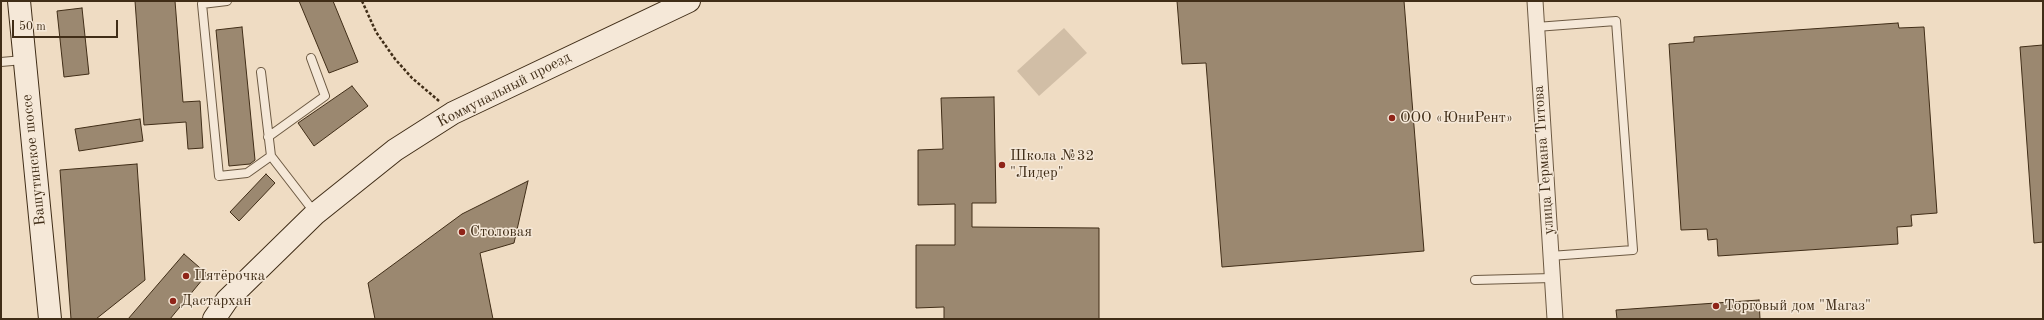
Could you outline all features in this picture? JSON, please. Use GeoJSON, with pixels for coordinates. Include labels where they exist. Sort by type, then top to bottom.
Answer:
{"type":"FeatureCollection","features":[{"type":"Feature","properties":{"kind":"street","name":"Вашутинское шоссе"},"geometry":{"type":"LineString","coordinates":[[18,1],[50,319]]}},
{"type":"Feature","properties":{"kind":"street","name":"Коммунальный проезд"},"geometry":{"type":"LineString","coordinates":[[214,319],[227,300],[315,214],[395,150],[453,113],[689,1]]}},
{"type":"Feature","properties":{"kind":"street","name":"улица Германа Титова"},"geometry":{"type":"LineString","coordinates":[[1534,1],[1555,319]]}},
{"type":"Feature","properties":{"kind":"lane"},"geometry":{"type":"LineString","coordinates":[[226,1],[202,4],[220,176],[247,173],[271,156]]}},
{"type":"Feature","properties":{"kind":"lane"},"geometry":{"type":"LineString","coordinates":[[1536,26],[1616,21],[1633,250],[1550,256]]}},
{"type":"Feature","properties":{"kind":"lane"},"geometry":{"type":"LineString","coordinates":[[268,136],[325,96],[311,58]]}},
{"type":"Feature","properties":{"kind":"lane"},"geometry":{"type":"LineString","coordinates":[[1,62],[24,60]]}},
{"type":"Feature","properties":{"kind":"lane"},"geometry":{"type":"LineString","coordinates":[[261,72],[271,156],[315,214]]}},
{"type":"Feature","properties":{"kind":"lane"},"geometry":{"type":"LineString","coordinates":[[1476,280],[1552,278]]}},
{"type":"Feature","properties":{"kind":"path"},"geometry":{"type":"LineString","coordinates":[[362,1],[376,32],[395,59],[412,78],[453,113]]}},
{"type":"Feature","properties":{"kind":"shaded area"},"geometry":{"type":"Polygon","coordinates":[[[1064,28],[1087,53],[1039,96],[1017,71],[1064,28]]]}},
{"type":"Feature","properties":{"kind":"building"},"geometry":{"type":"Polygon","coordinates":[[[135,1],[175,1],[183,102],[200,101],[203,148],[188,149],[186,122],[144,125],[135,1]]]}},
{"type":"Feature","properties":{"kind":"building"},"geometry":{"type":"Polygon","coordinates":[[[299,1],[333,1],[358,62],[329,73],[299,1]]]}},
{"type":"Feature","properties":{"kind":"building"},"geometry":{"type":"Polygon","coordinates":[[[1177,1],[1404,1],[1424,251],[1222,267],[1206,63],[1182,64],[1177,1]]]}},
{"type":"Feature","properties":{"kind":"building"},"geometry":{"type":"Polygon","coordinates":[[[82,8],[89,74],[64,77],[57,11],[82,8]]]}},
{"type":"Feature","properties":{"kind":"building"},"geometry":{"type":"Polygon","coordinates":[[[1898,23],[1899,28],[1924,27],[1937,213],[1911,215],[1912,226],[1897,227],[1898,244],[1718,256],[1717,239],[1708,240],[1707,229],[1681,230],[1669,44],[1694,42],[1694,37],[1898,23]]]}},
{"type":"Feature","properties":{"kind":"building"},"geometry":{"type":"Polygon","coordinates":[[[242,27],[255,160],[250,164],[229,166],[216,30],[242,27]]]}},
{"type":"Feature","properties":{"kind":"building"},"geometry":{"type":"Polygon","coordinates":[[[2043,45],[2043,242],[2034,243],[2020,47],[2043,45]]]}},
{"type":"Feature","properties":{"kind":"building"},"geometry":{"type":"Polygon","coordinates":[[[352,86],[368,106],[314,146],[298,123],[352,86]]]}},
{"type":"Feature","properties":{"kind":"building"},"geometry":{"type":"Polygon","coordinates":[[[994,97],[996,203],[972,203],[972,227],[1099,228],[1099,319],[944,319],[944,307],[916,308],[916,245],[955,245],[955,204],[918,205],[918,150],[943,149],[941,98],[994,97]]]}},
{"type":"Feature","properties":{"kind":"building"},"geometry":{"type":"Polygon","coordinates":[[[140,119],[143,141],[79,151],[75,129],[140,119]]]}},
{"type":"Feature","properties":{"kind":"building"},"geometry":{"type":"Polygon","coordinates":[[[137,164],[145,280],[96,319],[71,319],[60,170],[137,164]]]}},
{"type":"Feature","properties":{"kind":"building"},"geometry":{"type":"Polygon","coordinates":[[[266,174],[275,183],[239,221],[230,212],[266,174]]]}},
{"type":"Feature","properties":{"kind":"building"},"geometry":{"type":"Polygon","coordinates":[[[528,181],[514,243],[480,253],[493,319],[375,319],[368,283],[462,214],[528,181]]]}},
{"type":"Feature","properties":{"kind":"building"},"geometry":{"type":"Polygon","coordinates":[[[184,254],[207,274],[170,319],[128,319],[184,254]]]}},
{"type":"Feature","properties":{"kind":"building","name":"Торговый дом \"Магаз\""},"geometry":{"type":"Polygon","coordinates":[[[1759,300],[1760,319],[1617,319],[1616,310],[1759,300]]]}},
{"type":"Feature","properties":{"kind":"place","name":"ООО «ЮниРент»"},"geometry":{"type":"Point","coordinates":[1392,118]}},
{"type":"Feature","properties":{"kind":"place","name":"Школа №32 \"Лидер\""},"geometry":{"type":"Point","coordinates":[1002,165]}},
{"type":"Feature","properties":{"kind":"place","name":"Столовая"},"geometry":{"type":"Point","coordinates":[462,232]}},
{"type":"Feature","properties":{"kind":"place","name":"Пятёрочка"},"geometry":{"type":"Point","coordinates":[186,276]}},
{"type":"Feature","properties":{"kind":"place","name":"Дастархан"},"geometry":{"type":"Point","coordinates":[173,301]}},
{"type":"Feature","properties":{"kind":"place","name":"Торговый дом \"Магаз\""},"geometry":{"type":"Point","coordinates":[1716,306]}}]}
